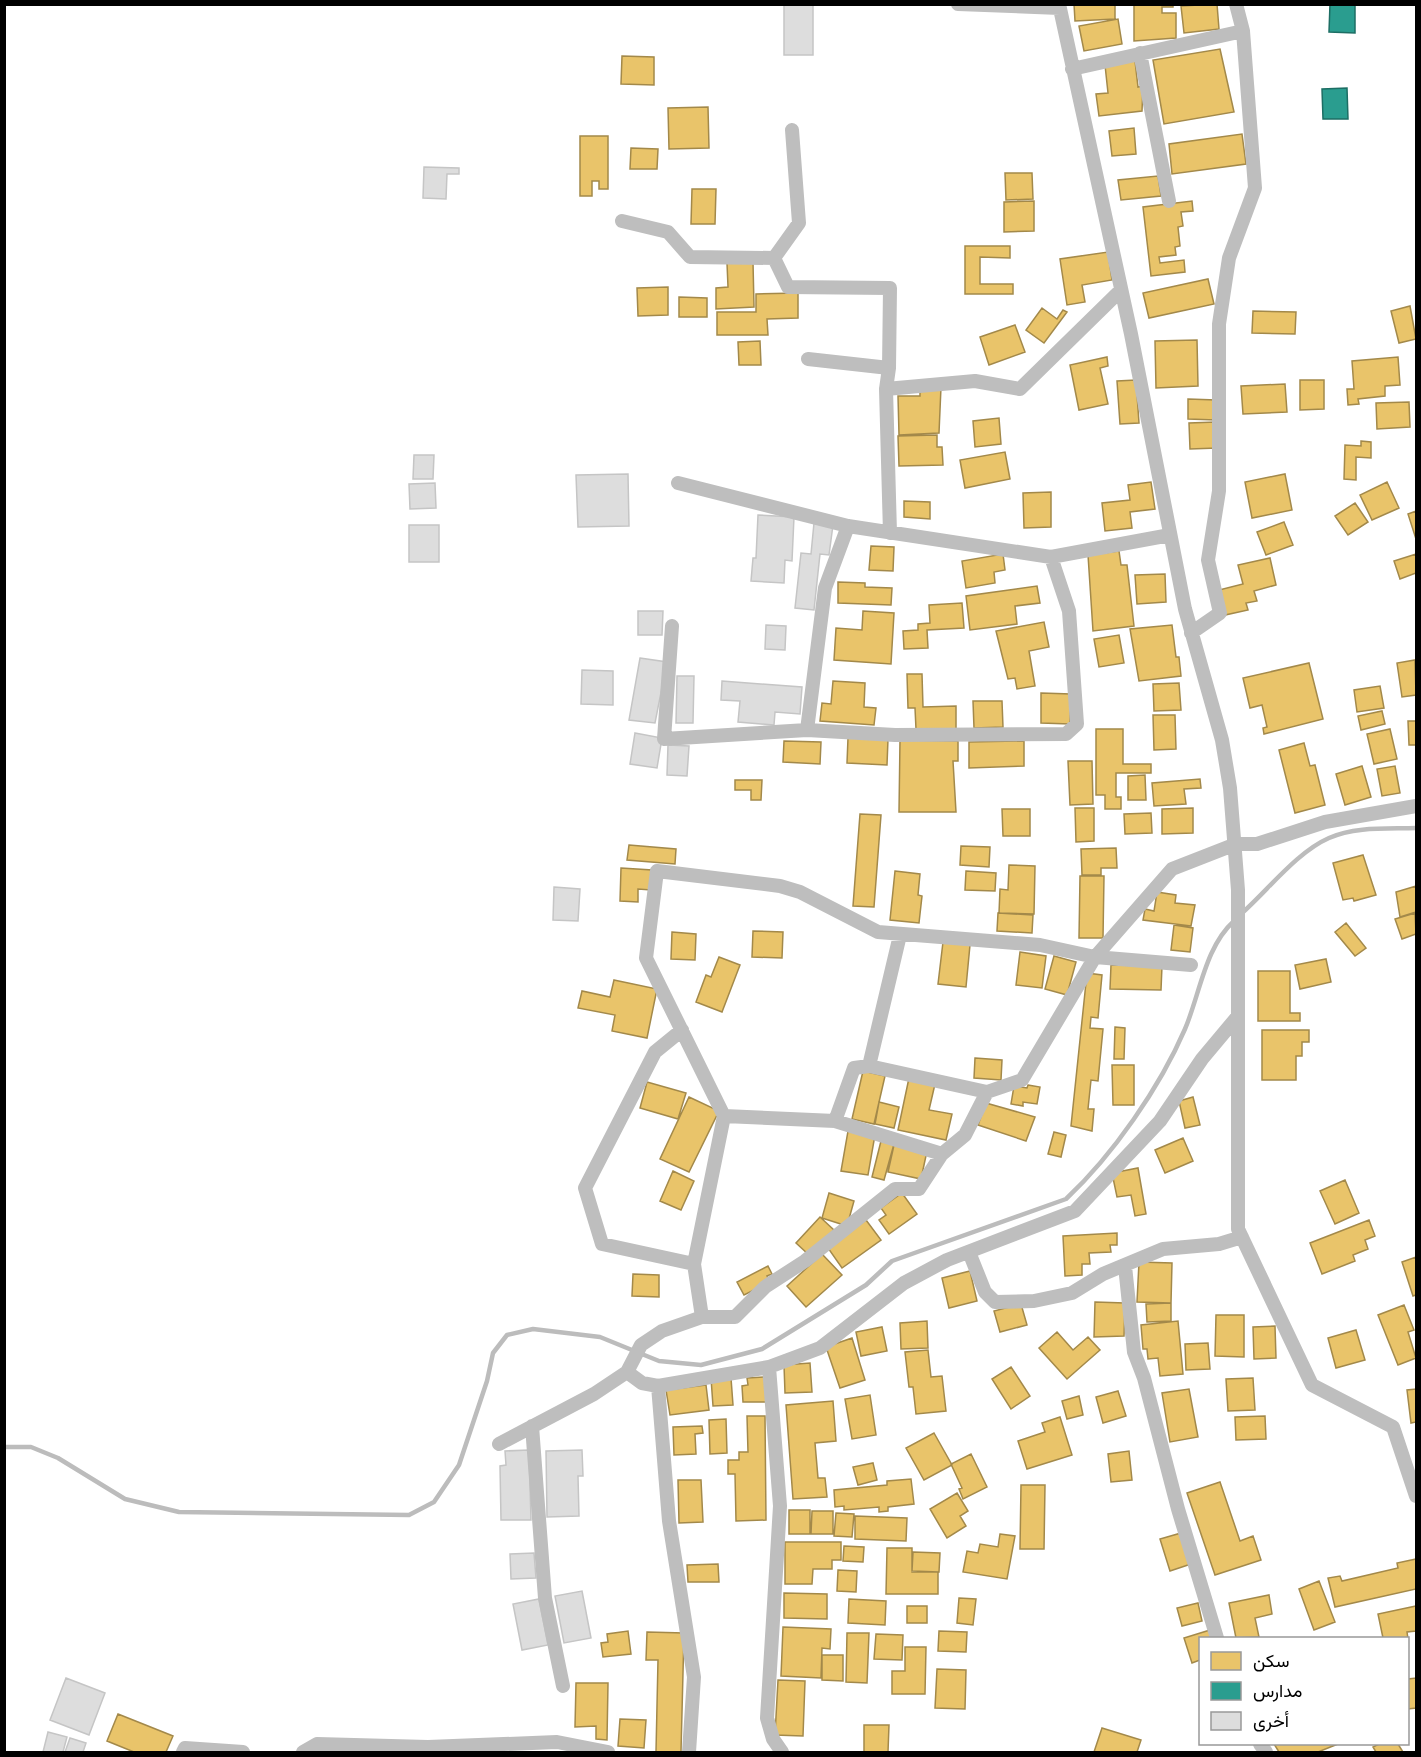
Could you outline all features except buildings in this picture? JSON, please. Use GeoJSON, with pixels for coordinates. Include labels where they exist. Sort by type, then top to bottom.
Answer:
{"type":"FeatureCollection","features":[{"type":"Feature","properties":{"kind":"street"},"geometry":{"type":"LineString","coordinates":[[958,4],[1059,6],[1121,290],[1191,633],[1222,740],[1236,844],[1238,890],[1238,1228],[1312,1385],[1393,1427],[1416,1496]]}},
{"type":"Feature","properties":{"kind":"street"},"geometry":{"type":"LineString","coordinates":[[1191,633],[1220,613],[1208,560],[1219,491],[1219,324],[1229,258],[1255,188],[1244,31],[1236,4]]}},
{"type":"Feature","properties":{"kind":"street"},"geometry":{"type":"LineString","coordinates":[[1072,69],[1140,52],[1244,31]]}},
{"type":"Feature","properties":{"kind":"street"},"geometry":{"type":"LineString","coordinates":[[1140,52],[1169,201]]}},
{"type":"Feature","properties":{"kind":"street"},"geometry":{"type":"LineString","coordinates":[[774,258],[799,224],[792,130]]}},
{"type":"Feature","properties":{"kind":"street"},"geometry":{"type":"LineString","coordinates":[[622,221],[668,232],[690,257],[774,258]]}},
{"type":"Feature","properties":{"kind":"street"},"geometry":{"type":"LineString","coordinates":[[774,258],[788,287],[890,288],[889,368],[886,389],[890,533]]}},
{"type":"Feature","properties":{"kind":"street"},"geometry":{"type":"LineString","coordinates":[[886,389],[975,381],[1020,389],[1121,290]]}},
{"type":"Feature","properties":{"kind":"street"},"geometry":{"type":"LineString","coordinates":[[808,359],[889,368]]}},
{"type":"Feature","properties":{"kind":"street"},"geometry":{"type":"LineString","coordinates":[[678,483],[848,526],[1051,557],[1170,535]]}},
{"type":"Feature","properties":{"kind":"street"},"geometry":{"type":"LineString","coordinates":[[807,730],[825,588],[848,526]]}},
{"type":"Feature","properties":{"kind":"street"},"geometry":{"type":"LineString","coordinates":[[672,626],[664,739],[807,730],[895,735],[1066,734],[1077,724],[1069,611],[1051,557]]}},
{"type":"Feature","properties":{"kind":"street"},"geometry":{"type":"LineString","coordinates":[[835,1121],[854,1068],[869,1066],[987,1092],[1022,1080],[1095,957],[1172,869],[1236,844],[1257,844],[1325,822],[1416,806]]}},
{"type":"Feature","properties":{"kind":"street"},"geometry":{"type":"LineString","coordinates":[[702,1317],[694,1264],[724,1116],[646,958],[657,871],[780,886],[800,892],[878,932],[1040,945],[1095,957],[1191,965]]}},
{"type":"Feature","properties":{"kind":"street"},"geometry":{"type":"LineString","coordinates":[[869,1066],[900,934]]}},
{"type":"Feature","properties":{"kind":"street"},"geometry":{"type":"LineString","coordinates":[[629,1367],[642,1383],[658,1386],[768,1367],[820,1348],[903,1283],[969,1252],[1075,1211],[1160,1121],[1202,1059],[1238,1016]]}},
{"type":"Feature","properties":{"kind":"street"},"geometry":{"type":"LineString","coordinates":[[682,1030],[655,1052],[585,1188],[602,1244],[694,1264]]}},
{"type":"Feature","properties":{"kind":"street"},"geometry":{"type":"LineString","coordinates":[[499,1444],[594,1394],[629,1367],[641,1345],[662,1331],[702,1317],[735,1317],[765,1287],[805,1261],[896,1189],[919,1189],[942,1154],[965,1135],[987,1092]]}},
{"type":"Feature","properties":{"kind":"street"},"geometry":{"type":"LineString","coordinates":[[724,1116],[835,1121],[942,1154]]}},
{"type":"Feature","properties":{"kind":"street"},"geometry":{"type":"LineString","coordinates":[[969,1252],[985,1292],[995,1302],[1034,1302],[1072,1293],[1102,1274],[1163,1249],[1220,1244],[1242,1237]]}},
{"type":"Feature","properties":{"kind":"street"},"geometry":{"type":"LineString","coordinates":[[1125,1266],[1134,1352],[1144,1378],[1178,1509],[1217,1637]]}},
{"type":"Feature","properties":{"kind":"street"},"geometry":{"type":"LineString","coordinates":[[768,1367],[780,1506],[767,1718],[773,1739],[782,1752]]}},
{"type":"Feature","properties":{"kind":"street"},"geometry":{"type":"LineString","coordinates":[[658,1386],[669,1521],[694,1677],[689,1752]]}},
{"type":"Feature","properties":{"kind":"street"},"geometry":{"type":"LineString","coordinates":[[532,1426],[545,1598],[563,1686]]}},
{"type":"Feature","properties":{"kind":"street"},"geometry":{"type":"LineString","coordinates":[[303,1752],[317,1744],[556,1747],[608,1752]]}},
{"type":"Feature","properties":{"kind":"street"},"geometry":{"type":"LineString","coordinates":[[183,1752],[185,1748],[243,1752]]}},
{"type":"Feature","properties":{"kind":"waterway"},"geometry":{"type":"LineString","coordinates":[[1242,913],[1294,862],[1317,844],[1329,838],[1361,830],[1416,828]]}},
{"type":"Feature","properties":{"kind":"waterway"},"geometry":{"type":"LineString","coordinates":[[4,1447],[31,1447],[58,1458],[125,1499],[179,1512],[409,1515],[434,1502],[459,1465],[487,1381],[493,1353],[507,1335],[533,1329],[600,1337],[659,1361],[701,1365],[762,1349],[866,1285],[892,1261],[1066,1199],[1101,1162],[1149,1097],[1185,1029],[1216,944],[1234,921]]}}]}
